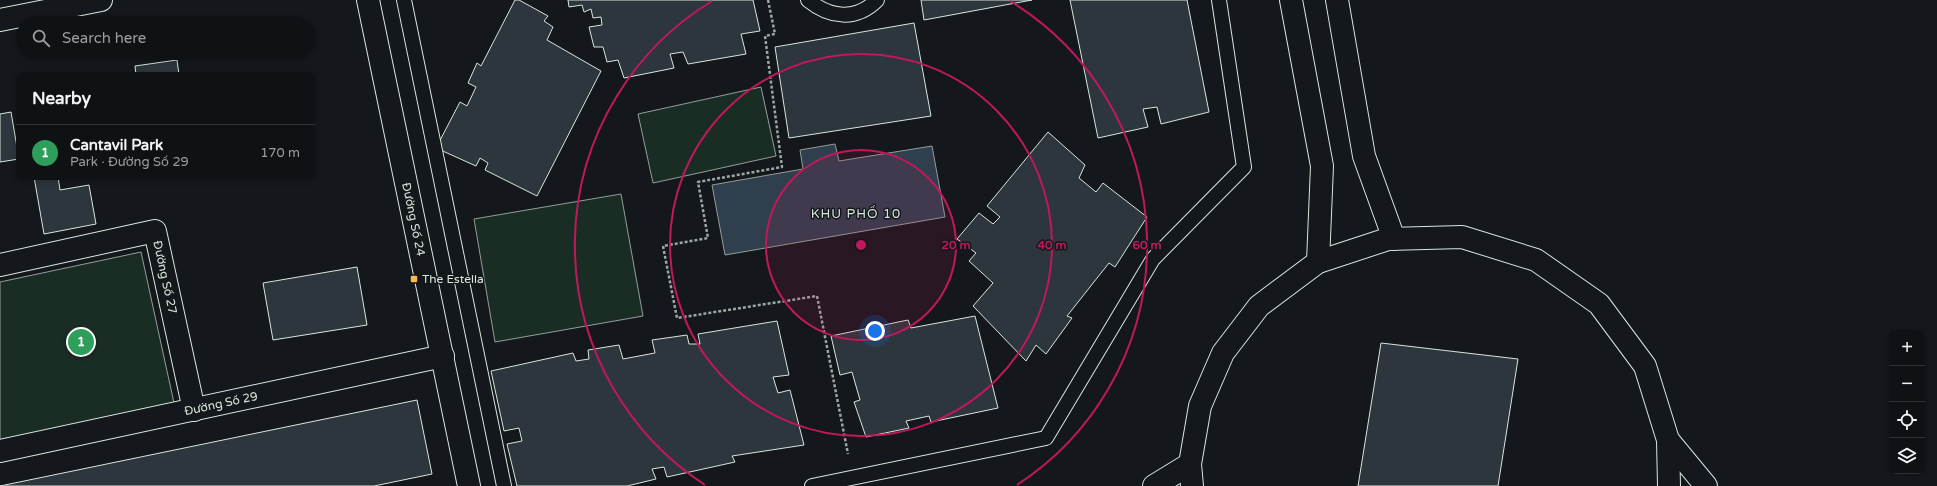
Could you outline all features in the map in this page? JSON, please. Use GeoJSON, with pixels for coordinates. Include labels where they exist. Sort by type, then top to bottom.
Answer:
{"type":"FeatureCollection","features":[{"type":"Feature","properties":{"kind":"street"},"geometry":{"type":"LineString","coordinates":[[20,16],[101,0]]}},
{"type":"Feature","properties":{"kind":"street","name":"Đường Số 24"},"geometry":{"type":"LineString","coordinates":[[368,0],[469,486]]}},
{"type":"Feature","properties":{"kind":"street"},"geometry":{"type":"LineString","coordinates":[[1291,0],[1322,166],[1318,262]]}},
{"type":"Feature","properties":{"kind":"street"},"geometry":{"type":"LineString","coordinates":[[1337,0],[1364,156],[1394,239]]}},
{"type":"Feature","properties":{"kind":"street"},"geometry":{"type":"LineString","coordinates":[[0,20],[16,17]]}},
{"type":"Feature","properties":{"kind":"street","name":"Đường Số 27"},"geometry":{"type":"LineString","coordinates":[[0,265],[156,231],[194,410]]}},
{"type":"Feature","properties":{"kind":"street"},"geometry":{"type":"LineString","coordinates":[[1192,486],[1190,464],[1200,406],[1223,353],[1259,306],[1318,262],[1388,239],[1462,237],[1536,260],[1599,304],[1645,366],[1668,440],[1669,486]]}},
{"type":"Feature","properties":{"kind":"street","name":"Đường Số 29"},"geometry":{"type":"LineString","coordinates":[[0,451],[442,356]]}},
{"type":"Feature","properties":{"kind":"street"},"geometry":{"type":"LineString","coordinates":[[1668,440],[1706,486]]}},
{"type":"Feature","properties":{"kind":"street"},"geometry":{"type":"LineString","coordinates":[[1154,486],[1190,464]]}},
{"type":"Feature","properties":{"kind":"lane"},"geometry":{"type":"LineString","coordinates":[[404,0],[504,486]]}},
{"type":"Feature","properties":{"kind":"lane"},"geometry":{"type":"LineString","coordinates":[[808,0],[819,9],[833,15],[849,15],[864,10],[877,0]]}},
{"type":"Feature","properties":{"kind":"lane"},"geometry":{"type":"LineString","coordinates":[[812,486],[1046,438],[1153,259],[1244,167],[1219,0]]}},
{"type":"Feature","properties":{"kind":"path"},"geometry":{"type":"LineString","coordinates":[[768,0],[775,34],[765,36],[782,167],[698,182],[708,238],[663,246],[677,318],[817,296],[852,478]]}},
{"type":"Feature","properties":{"kind":"green space"},"geometry":{"type":"Polygon","coordinates":[[[761,87],[776,156],[653,183],[638,114],[761,87]]]}},
{"type":"Feature","properties":{"kind":"green space"},"geometry":{"type":"Polygon","coordinates":[[[621,194],[643,316],[495,342],[474,219],[621,194]]]}},
{"type":"Feature","properties":{"kind":"green space"},"geometry":{"type":"Polygon","coordinates":[[[141,252],[174,403],[0,440],[0,282],[141,252]]]}},
{"type":"Feature","properties":{"kind":"water"},"geometry":{"type":"Polygon","coordinates":[[[835,144],[839,161],[932,146],[945,217],[725,255],[712,185],[803,169],[800,150],[835,144]]]}},
{"type":"Feature","properties":{"kind":"building"},"geometry":{"type":"Polygon","coordinates":[[[515,0],[519,0],[548,16],[544,21],[553,27],[547,40],[601,71],[537,196],[485,170],[488,163],[480,158],[476,166],[436,148],[460,102],[467,106],[476,87],[468,83],[477,63],[481,66],[515,0]]]}},
{"type":"Feature","properties":{"kind":"building"},"geometry":{"type":"Polygon","coordinates":[[[568,0],[753,0],[760,31],[741,34],[746,54],[688,64],[683,52],[670,54],[674,68],[624,78],[618,60],[607,62],[603,47],[594,47],[589,27],[602,25],[601,17],[593,18],[591,9],[584,12],[582,5],[569,7],[568,0]]]}},
{"type":"Feature","properties":{"kind":"building"},"geometry":{"type":"Polygon","coordinates":[[[921,0],[1032,0],[924,20],[921,0]]]}},
{"type":"Feature","properties":{"kind":"building"},"geometry":{"type":"Polygon","coordinates":[[[1070,0],[1187,0],[1209,112],[1161,124],[1157,107],[1143,109],[1148,127],[1098,138],[1070,0]]]}},
{"type":"Feature","properties":{"kind":"building"},"geometry":{"type":"Polygon","coordinates":[[[914,23],[931,116],[789,138],[775,47],[914,23]]]}},
{"type":"Feature","properties":{"kind":"building"},"geometry":{"type":"Polygon","coordinates":[[[177,60],[179,72],[136,72],[135,66],[177,60]]]}},
{"type":"Feature","properties":{"kind":"building"},"geometry":{"type":"Polygon","coordinates":[[[11,112],[16,141],[16,159],[0,162],[0,114],[11,112]]]}},
{"type":"Feature","properties":{"kind":"building"},"geometry":{"type":"Polygon","coordinates":[[[1048,132],[1085,165],[1079,178],[1096,192],[1103,183],[1147,217],[1115,267],[1109,263],[1067,316],[1072,318],[1046,354],[1036,345],[1026,361],[973,306],[993,283],[969,261],[976,253],[957,239],[979,213],[993,224],[1000,217],[987,206],[1048,132]]]}},
{"type":"Feature","properties":{"kind":"building"},"geometry":{"type":"Polygon","coordinates":[[[35,180],[58,180],[60,190],[89,185],[96,224],[44,234],[35,180]]]}},
{"type":"Feature","properties":{"kind":"building"},"geometry":{"type":"Polygon","coordinates":[[[357,267],[367,325],[273,340],[263,283],[357,267]]]}},
{"type":"Feature","properties":{"kind":"building"},"geometry":{"type":"Polygon","coordinates":[[[975,316],[998,408],[931,422],[929,416],[906,421],[909,428],[866,437],[854,402],[860,400],[852,372],[840,375],[831,336],[908,320],[911,328],[975,316]]]}},
{"type":"Feature","properties":{"kind":"building"},"geometry":{"type":"Polygon","coordinates":[[[777,321],[789,375],[773,377],[778,393],[790,390],[804,445],[732,456],[735,462],[667,477],[664,467],[652,469],[656,479],[627,486],[517,486],[507,444],[522,441],[519,428],[504,431],[491,371],[573,353],[576,361],[589,359],[588,350],[619,345],[623,359],[655,353],[652,340],[687,335],[689,344],[700,344],[698,334],[777,321]]]}},
{"type":"Feature","properties":{"kind":"building"},"geometry":{"type":"Polygon","coordinates":[[[1381,343],[1518,359],[1498,486],[1358,486],[1381,343]]]}},
{"type":"Feature","properties":{"kind":"building"},"geometry":{"type":"Polygon","coordinates":[[[417,400],[432,474],[374,486],[0,486],[417,400]]]}},
{"type":"Feature","properties":{"kind":"place","name":"The Estella"},"geometry":{"type":"Point","coordinates":[414,279]}},
{"type":"Feature","properties":{"kind":"place","name":"Cantavil Park"},"geometry":{"type":"Point","coordinates":[81,342]}},
{"type":"Feature","properties":{"kind":"district","name":"KHU PHỐ 10"},"geometry":{"type":"Point","coordinates":[856,214]}}]}
